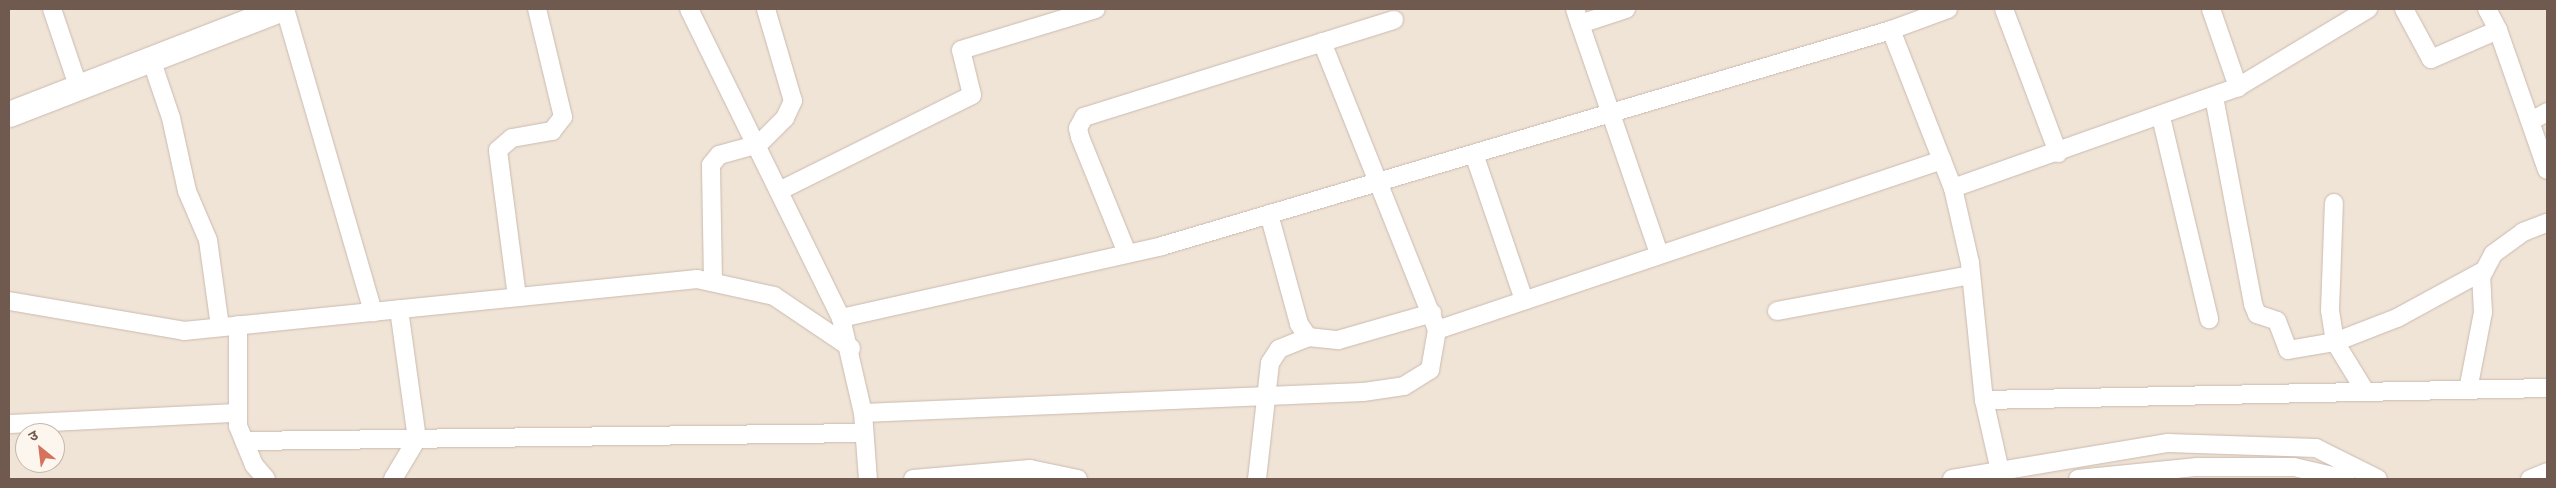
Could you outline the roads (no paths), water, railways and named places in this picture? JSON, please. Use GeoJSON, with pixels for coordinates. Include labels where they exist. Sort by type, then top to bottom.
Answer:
{"type":"FeatureCollection","features":[{"type":"Feature","properties":{"kind":"main road"},"geometry":{"type":"LineString","coordinates":[[9,114],[280,9]]}},
{"type":"Feature","properties":{"kind":"street"},"geometry":{"type":"LineString","coordinates":[[52,9],[78,86]]}},
{"type":"Feature","properties":{"kind":"street"},"geometry":{"type":"LineString","coordinates":[[285,9],[373,312]]}},
{"type":"Feature","properties":{"kind":"street"},"geometry":{"type":"LineString","coordinates":[[517,297],[498,150],[512,138],[552,132],[562,117],[537,9]]}},
{"type":"Feature","properties":{"kind":"street"},"geometry":{"type":"LineString","coordinates":[[689,9],[759,144],[840,318],[851,348],[863,412],[862,433],[868,479]]}},
{"type":"Feature","properties":{"kind":"street"},"geometry":{"type":"LineString","coordinates":[[713,282],[711,164],[719,155],[759,144],[785,118],[793,102],[766,9]]}},
{"type":"Feature","properties":{"kind":"street"},"geometry":{"type":"LineString","coordinates":[[781,190],[972,95],[961,50],[1096,9]]}},
{"type":"Feature","properties":{"kind":"street"},"geometry":{"type":"LineString","coordinates":[[1626,9],[1577,16],[1659,253]]}},
{"type":"Feature","properties":{"kind":"street"},"geometry":{"type":"LineString","coordinates":[[840,318],[1127,253],[1269,214],[1891,30],[1948,9]]}},
{"type":"Feature","properties":{"kind":"street"},"geometry":{"type":"LineString","coordinates":[[2004,9],[2058,153]]}},
{"type":"Feature","properties":{"kind":"street"},"geometry":{"type":"LineString","coordinates":[[2211,9],[2238,87]]}},
{"type":"Feature","properties":{"kind":"street"},"geometry":{"type":"LineString","coordinates":[[1953,188],[2161,117],[2238,87],[2368,9]]}},
{"type":"Feature","properties":{"kind":"street"},"geometry":{"type":"LineString","coordinates":[[2404,9],[2431,59],[2498,30]]}},
{"type":"Feature","properties":{"kind":"street"},"geometry":{"type":"LineString","coordinates":[[2487,9],[2498,30],[2547,170]]}},
{"type":"Feature","properties":{"kind":"street"},"geometry":{"type":"LineString","coordinates":[[1127,253],[1080,137],[1078,128],[1084,116],[1394,20]]}},
{"type":"Feature","properties":{"kind":"street"},"geometry":{"type":"LineString","coordinates":[[1891,30],[1953,188],[1971,275],[1984,400],[2000,471]]}},
{"type":"Feature","properties":{"kind":"street"},"geometry":{"type":"LineString","coordinates":[[863,412],[1265,396],[1404,386],[1430,370],[1438,330],[1380,181],[1322,42]]}},
{"type":"Feature","properties":{"kind":"street"},"geometry":{"type":"LineString","coordinates":[[151,59],[171,118],[187,191],[208,240],[229,326],[238,414],[244,441],[266,479]]}},
{"type":"Feature","properties":{"kind":"street"},"geometry":{"type":"LineString","coordinates":[[2214,96],[2255,311],[2277,321],[2288,350],[2335,342],[2396,318],[2485,270]]}},
{"type":"Feature","properties":{"kind":"street"},"geometry":{"type":"LineString","coordinates":[[2531,121],[2547,112]]}},
{"type":"Feature","properties":{"kind":"street"},"geometry":{"type":"LineString","coordinates":[[2161,117],[2209,319]]}},
{"type":"Feature","properties":{"kind":"street"},"geometry":{"type":"LineString","coordinates":[[1474,154],[1524,300]]}},
{"type":"Feature","properties":{"kind":"street"},"geometry":{"type":"LineString","coordinates":[[1438,330],[1659,253],[1942,160]]}},
{"type":"Feature","properties":{"kind":"street"},"geometry":{"type":"LineString","coordinates":[[2334,203],[2330,310],[2335,342],[2365,392]]}},
{"type":"Feature","properties":{"kind":"street"},"geometry":{"type":"LineString","coordinates":[[1269,214],[1299,324],[1308,336]]}},
{"type":"Feature","properties":{"kind":"street"},"geometry":{"type":"LineString","coordinates":[[2468,390],[2483,312],[2481,277],[2493,254],[2522,232],[2547,223]]}},
{"type":"Feature","properties":{"kind":"street"},"geometry":{"type":"LineString","coordinates":[[1777,311],[1971,275]]}},
{"type":"Feature","properties":{"kind":"street"},"geometry":{"type":"LineString","coordinates":[[9,301],[184,331],[697,279],[774,296],[851,348]]}},
{"type":"Feature","properties":{"kind":"street"},"geometry":{"type":"LineString","coordinates":[[393,479],[416,439],[399,309]]}},
{"type":"Feature","properties":{"kind":"street"},"geometry":{"type":"LineString","coordinates":[[1257,479],[1265,396],[1274,354],[1308,336],[1338,340],[1432,313]]}},
{"type":"Feature","properties":{"kind":"street"},"geometry":{"type":"LineString","coordinates":[[1984,400],[2547,388]]}},
{"type":"Feature","properties":{"kind":"street"},"geometry":{"type":"LineString","coordinates":[[9,424],[238,414]]}},
{"type":"Feature","properties":{"kind":"street"},"geometry":{"type":"LineString","coordinates":[[244,441],[862,433]]}},
{"type":"Feature","properties":{"kind":"street"},"geometry":{"type":"LineString","coordinates":[[1952,479],[2168,443],[2316,448],[2378,479]]}},
{"type":"Feature","properties":{"kind":"street"},"geometry":{"type":"LineString","coordinates":[[2078,479],[2198,467],[2294,467],[2346,479]]}},
{"type":"Feature","properties":{"kind":"street"},"geometry":{"type":"LineString","coordinates":[[913,479],[1030,469],[1078,479]]}},
{"type":"Feature","properties":{"kind":"street"},"geometry":{"type":"LineString","coordinates":[[2530,479],[2547,472]]}}]}
